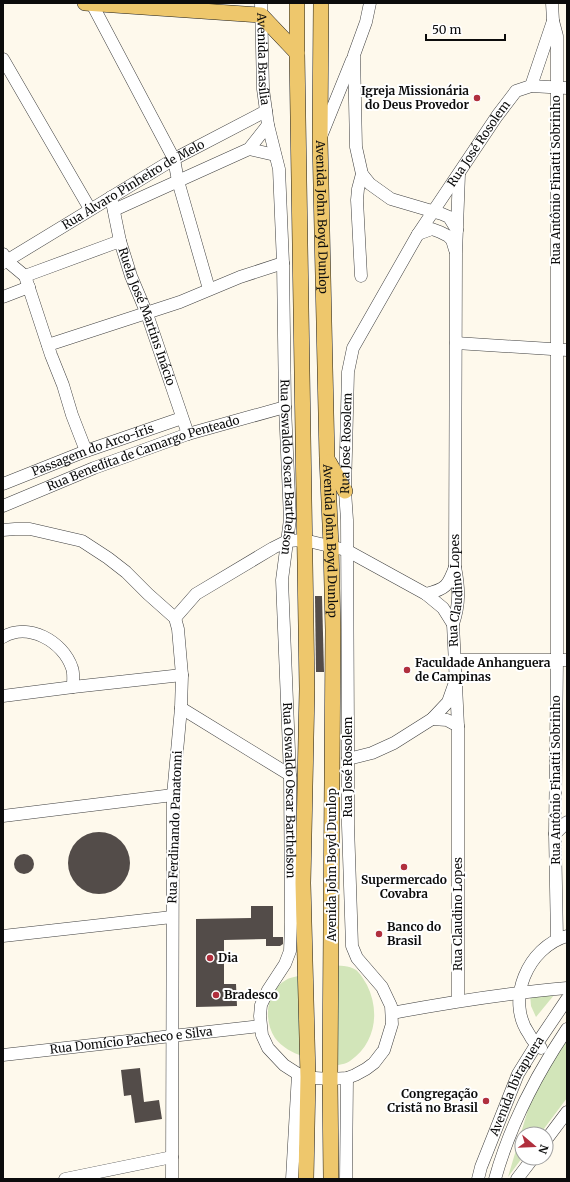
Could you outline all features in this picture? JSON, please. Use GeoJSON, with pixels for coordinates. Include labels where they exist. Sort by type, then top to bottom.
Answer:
{"type":"FeatureCollection","features":[{"type":"Feature","properties":{"kind":"main road","name":"Avenida Brasília"},"geometry":{"type":"LineString","coordinates":[[89,3],[261,9]]}},
{"type":"Feature","properties":{"kind":"main road","name":"Avenida John Boyd Dunlop"},"geometry":{"type":"LineString","coordinates":[[297,3],[307,689],[303,883],[303,1075],[306,1179]]}},
{"type":"Feature","properties":{"kind":"main road","name":"Avenida John Boyd Dunlop"},"geometry":{"type":"LineString","coordinates":[[322,3],[320,139],[327,458],[333,630],[330,1079],[332,1179]]}},
{"type":"Feature","properties":{"kind":"main road"},"geometry":{"type":"LineString","coordinates":[[261,9],[297,53]]}},
{"type":"Feature","properties":{"kind":"main road"},"geometry":{"type":"LineString","coordinates":[[327,458],[345,491]]}},
{"type":"Feature","properties":{"kind":"street"},"geometry":{"type":"LineString","coordinates":[[89,3],[174,158],[178,181],[209,289]]}},
{"type":"Feature","properties":{"kind":"street"},"geometry":{"type":"LineString","coordinates":[[320,139],[354,55],[366,22],[370,3]]}},
{"type":"Feature","properties":{"kind":"street"},"geometry":{"type":"LineString","coordinates":[[552,3],[553,21],[530,86],[561,87]]}},
{"type":"Feature","properties":{"kind":"street","name":"Avenida Brasília"},"geometry":{"type":"LineString","coordinates":[[261,9],[263,89],[266,112]]}},
{"type":"Feature","properties":{"kind":"street","name":"Rua Antônio Finatti Sobrinho"},"geometry":{"type":"LineString","coordinates":[[536,1045],[525,1029],[519,1011],[520,992],[529,965],[537,955],[562,938],[555,834],[562,660],[561,87],[557,36],[553,21]]}},
{"type":"Feature","properties":{"kind":"street"},"geometry":{"type":"LineString","coordinates":[[354,55],[356,147],[362,174],[370,184],[391,199],[449,217],[457,230]]}},
{"type":"Feature","properties":{"kind":"street"},"geometry":{"type":"LineString","coordinates":[[3,59],[90,209]]}},
{"type":"Feature","properties":{"kind":"street","name":"Rua José Rosolem"},"geometry":{"type":"LineString","coordinates":[[352,946],[348,825],[347,520],[345,491],[348,372],[353,348],[418,234],[497,116],[516,91],[530,86]]}},
{"type":"Feature","properties":{"kind":"street","name":"Rua Álvaro Pinheiro de Melo"},"geometry":{"type":"LineString","coordinates":[[4,259],[111,197],[174,158],[266,112]]}},
{"type":"Feature","properties":{"kind":"street","name":"Rua Oswaldo Oscar Barthelson"},"geometry":{"type":"LineString","coordinates":[[266,112],[279,168],[283,263],[285,407],[290,519],[282,580],[290,775],[291,944]]}},
{"type":"Feature","properties":{"kind":"street"},"geometry":{"type":"LineString","coordinates":[[114,210],[249,149],[268,124]]}},
{"type":"Feature","properties":{"kind":"street"},"geometry":{"type":"LineString","coordinates":[[249,149],[275,155]]}},
{"type":"Feature","properties":{"kind":"street"},"geometry":{"type":"LineString","coordinates":[[361,276],[357,200],[362,174]]}},
{"type":"Feature","properties":{"kind":"street","name":"Rua Claudino Lopes"},"geometry":{"type":"LineString","coordinates":[[458,1000],[458,726],[453,624],[458,611],[458,585],[455,567],[456,253],[459,174]]}},
{"type":"Feature","properties":{"kind":"street","name":"Ruela José Martins Inácio"},"geometry":{"type":"LineString","coordinates":[[111,197],[120,241],[131,276],[147,314],[188,434]]}},
{"type":"Feature","properties":{"kind":"street","name":"Rua Claudino Lopes"},"geometry":{"type":"LineString","coordinates":[[418,234],[432,229],[448,236],[452,240],[456,253]]}},
{"type":"Feature","properties":{"kind":"street"},"geometry":{"type":"LineString","coordinates":[[3,297],[27,282],[120,241]]}},
{"type":"Feature","properties":{"kind":"street"},"geometry":{"type":"LineString","coordinates":[[4,259],[27,282],[86,451]]}},
{"type":"Feature","properties":{"kind":"street"},"geometry":{"type":"LineString","coordinates":[[48,345],[147,314],[240,277],[283,263]]}},
{"type":"Feature","properties":{"kind":"street"},"geometry":{"type":"LineString","coordinates":[[456,343],[562,350]]}},
{"type":"Feature","properties":{"kind":"street","name":"Rua Benedita de Camargo Penteado"},"geometry":{"type":"LineString","coordinates":[[3,506],[94,468],[188,434],[285,407]]}},
{"type":"Feature","properties":{"kind":"street","name":"Passagem do Arco-íris"},"geometry":{"type":"LineString","coordinates":[[3,484],[86,451],[182,418]]}},
{"type":"Feature","properties":{"kind":"street"},"geometry":{"type":"LineString","coordinates":[[9,530],[42,531],[82,541],[126,572],[175,618],[196,594],[287,541],[304,540],[346,550],[426,594],[443,608],[453,624]]}},
{"type":"Feature","properties":{"kind":"street"},"geometry":{"type":"LineString","coordinates":[[426,594],[441,590],[450,581],[455,567]]}},
{"type":"Feature","properties":{"kind":"street","name":"Rua Ferdinando Panatonni"},"geometry":{"type":"LineString","coordinates":[[172,1179],[172,916],[174,795],[182,675],[178,629],[175,618]]}},
{"type":"Feature","properties":{"kind":"street"},"geometry":{"type":"LineString","coordinates":[[3,637],[10,632],[29,631],[47,638],[56,645],[66,657],[72,668],[73,687]]}},
{"type":"Feature","properties":{"kind":"street"},"geometry":{"type":"LineString","coordinates":[[454,660],[562,660]]}},
{"type":"Feature","properties":{"kind":"street"},"geometry":{"type":"LineString","coordinates":[[3,696],[182,675]]}},
{"type":"Feature","properties":{"kind":"street"},"geometry":{"type":"LineString","coordinates":[[348,759],[372,753],[394,743],[432,719],[448,702],[455,683]]}},
{"type":"Feature","properties":{"kind":"street"},"geometry":{"type":"LineString","coordinates":[[181,708],[290,775]]}},
{"type":"Feature","properties":{"kind":"street"},"geometry":{"type":"LineString","coordinates":[[432,719],[447,720],[458,726]]}},
{"type":"Feature","properties":{"kind":"street"},"geometry":{"type":"LineString","coordinates":[[3,816],[174,795]]}},
{"type":"Feature","properties":{"kind":"street"},"geometry":{"type":"LineString","coordinates":[[555,834],[567,822]]}},
{"type":"Feature","properties":{"kind":"street"},"geometry":{"type":"LineString","coordinates":[[3,936],[172,916]]}},
{"type":"Feature","properties":{"kind":"street","name":"Avenida John Boyd Dunlop"},"geometry":{"type":"LineString","coordinates":[[291,944],[285,964],[264,997],[260,1016],[262,1035],[268,1048],[284,1065],[303,1075],[330,1079],[347,1078],[366,1069],[374,1063],[381,1054],[391,1032],[392,1013],[388,999],[382,987],[357,958],[352,946]]}},
{"type":"Feature","properties":{"kind":"street"},"geometry":{"type":"LineString","coordinates":[[392,1013],[458,1000],[567,988]]}},
{"type":"Feature","properties":{"kind":"street","name":"Avenida Ibirapuera"},"geometry":{"type":"LineString","coordinates":[[478,1179],[481,1167],[518,1074],[567,999]]}},
{"type":"Feature","properties":{"kind":"street","name":"Rua Domício Pacheco e Silva"},"geometry":{"type":"LineString","coordinates":[[3,1055],[260,1026]]}},
{"type":"Feature","properties":{"kind":"street","name":"Avenida Ibirapuera"},"geometry":{"type":"LineString","coordinates":[[495,1179],[501,1155],[534,1082],[550,1054],[567,1029]]}},
{"type":"Feature","properties":{"kind":"street"},"geometry":{"type":"LineString","coordinates":[[536,1045],[550,1054]]}},
{"type":"Feature","properties":{"kind":"street"},"geometry":{"type":"LineString","coordinates":[[292,1179],[303,1075]]}},
{"type":"Feature","properties":{"kind":"street"},"geometry":{"type":"LineString","coordinates":[[346,1179],[347,1078]]}},
{"type":"Feature","properties":{"kind":"street"},"geometry":{"type":"LineString","coordinates":[[554,1129],[567,1112]]}},
{"type":"Feature","properties":{"kind":"street"},"geometry":{"type":"LineString","coordinates":[[65,1179],[172,1157]]}},
{"type":"Feature","properties":{"kind":"street"},"geometry":{"type":"LineString","coordinates":[[517,1179],[527,1166]]}},
{"type":"Feature","properties":{"kind":"green space"},"geometry":{"type":"Polygon","coordinates":[[[332,965],[350,967],[359,973],[367,985],[371,995],[374,1016],[370,1036],[359,1054],[348,1062],[333,1066],[332,965]]]}},
{"type":"Feature","properties":{"kind":"green space"},"geometry":{"type":"Polygon","coordinates":[[[301,975],[303,1056],[288,1049],[275,1038],[271,1031],[268,1015],[268,1006],[274,991],[279,985],[288,979],[301,975]]]}},
{"type":"Feature","properties":{"kind":"green space"},"geometry":{"type":"Polygon","coordinates":[[[559,989],[536,1017],[531,1006],[530,994],[559,989]]]}},
{"type":"Feature","properties":{"kind":"green space"},"geometry":{"type":"Polygon","coordinates":[[[567,1035],[567,1098],[546,1126],[523,1126],[532,1096],[567,1035]]]}},
{"type":"Feature","properties":{"kind":"green space"},"geometry":{"type":"Polygon","coordinates":[[[514,1157],[514,1166],[516,1166],[508,1177],[514,1157]]]}},
{"type":"Feature","properties":{"kind":"building"},"geometry":{"type":"Polygon","coordinates":[[[315,596],[322,596],[324,672],[316,672],[315,596]]]}},
{"type":"Feature","properties":{"kind":"building"},"geometry":{"type":"Polygon","coordinates":[[[93,832],[105,832],[121,841],[128,851],[130,863],[128,875],[121,885],[105,894],[93,894],[82,889],[73,880],[68,869],[68,857],[73,846],[82,837],[93,832]]]}},
{"type":"Feature","properties":{"kind":"building"},"geometry":{"type":"Polygon","coordinates":[[[20,854],[28,854],[34,860],[34,868],[28,874],[20,874],[14,868],[14,860],[20,854]]]}},
{"type":"Feature","properties":{"kind":"building"},"geometry":{"type":"Polygon","coordinates":[[[251,906],[273,906],[273,937],[283,937],[283,944],[280,946],[266,946],[266,939],[224,940],[224,984],[236,984],[237,1006],[196,1007],[196,919],[251,918],[251,906]]]}},
{"type":"Feature","properties":{"kind":"building"},"geometry":{"type":"Polygon","coordinates":[[[140,1068],[144,1102],[159,1100],[162,1119],[135,1123],[131,1095],[124,1096],[121,1070],[140,1068]]]}},
{"type":"Feature","properties":{"kind":"place","name":"Igreja Missionária do Deus Provedor"},"geometry":{"type":"Point","coordinates":[477,98]}},
{"type":"Feature","properties":{"kind":"place","name":"Faculdade Anhanguera de Campinas"},"geometry":{"type":"Point","coordinates":[407,670]}},
{"type":"Feature","properties":{"kind":"place","name":"Supermercado Covabra"},"geometry":{"type":"Point","coordinates":[404,867]}},
{"type":"Feature","properties":{"kind":"place","name":"Banco do Brasil"},"geometry":{"type":"Point","coordinates":[379,934]}},
{"type":"Feature","properties":{"kind":"place","name":"Dia"},"geometry":{"type":"Point","coordinates":[210,958]}},
{"type":"Feature","properties":{"kind":"place","name":"Bradesco"},"geometry":{"type":"Point","coordinates":[216,995]}},
{"type":"Feature","properties":{"kind":"place","name":"Congregação Cristã no Brasil"},"geometry":{"type":"Point","coordinates":[486,1101]}}]}
